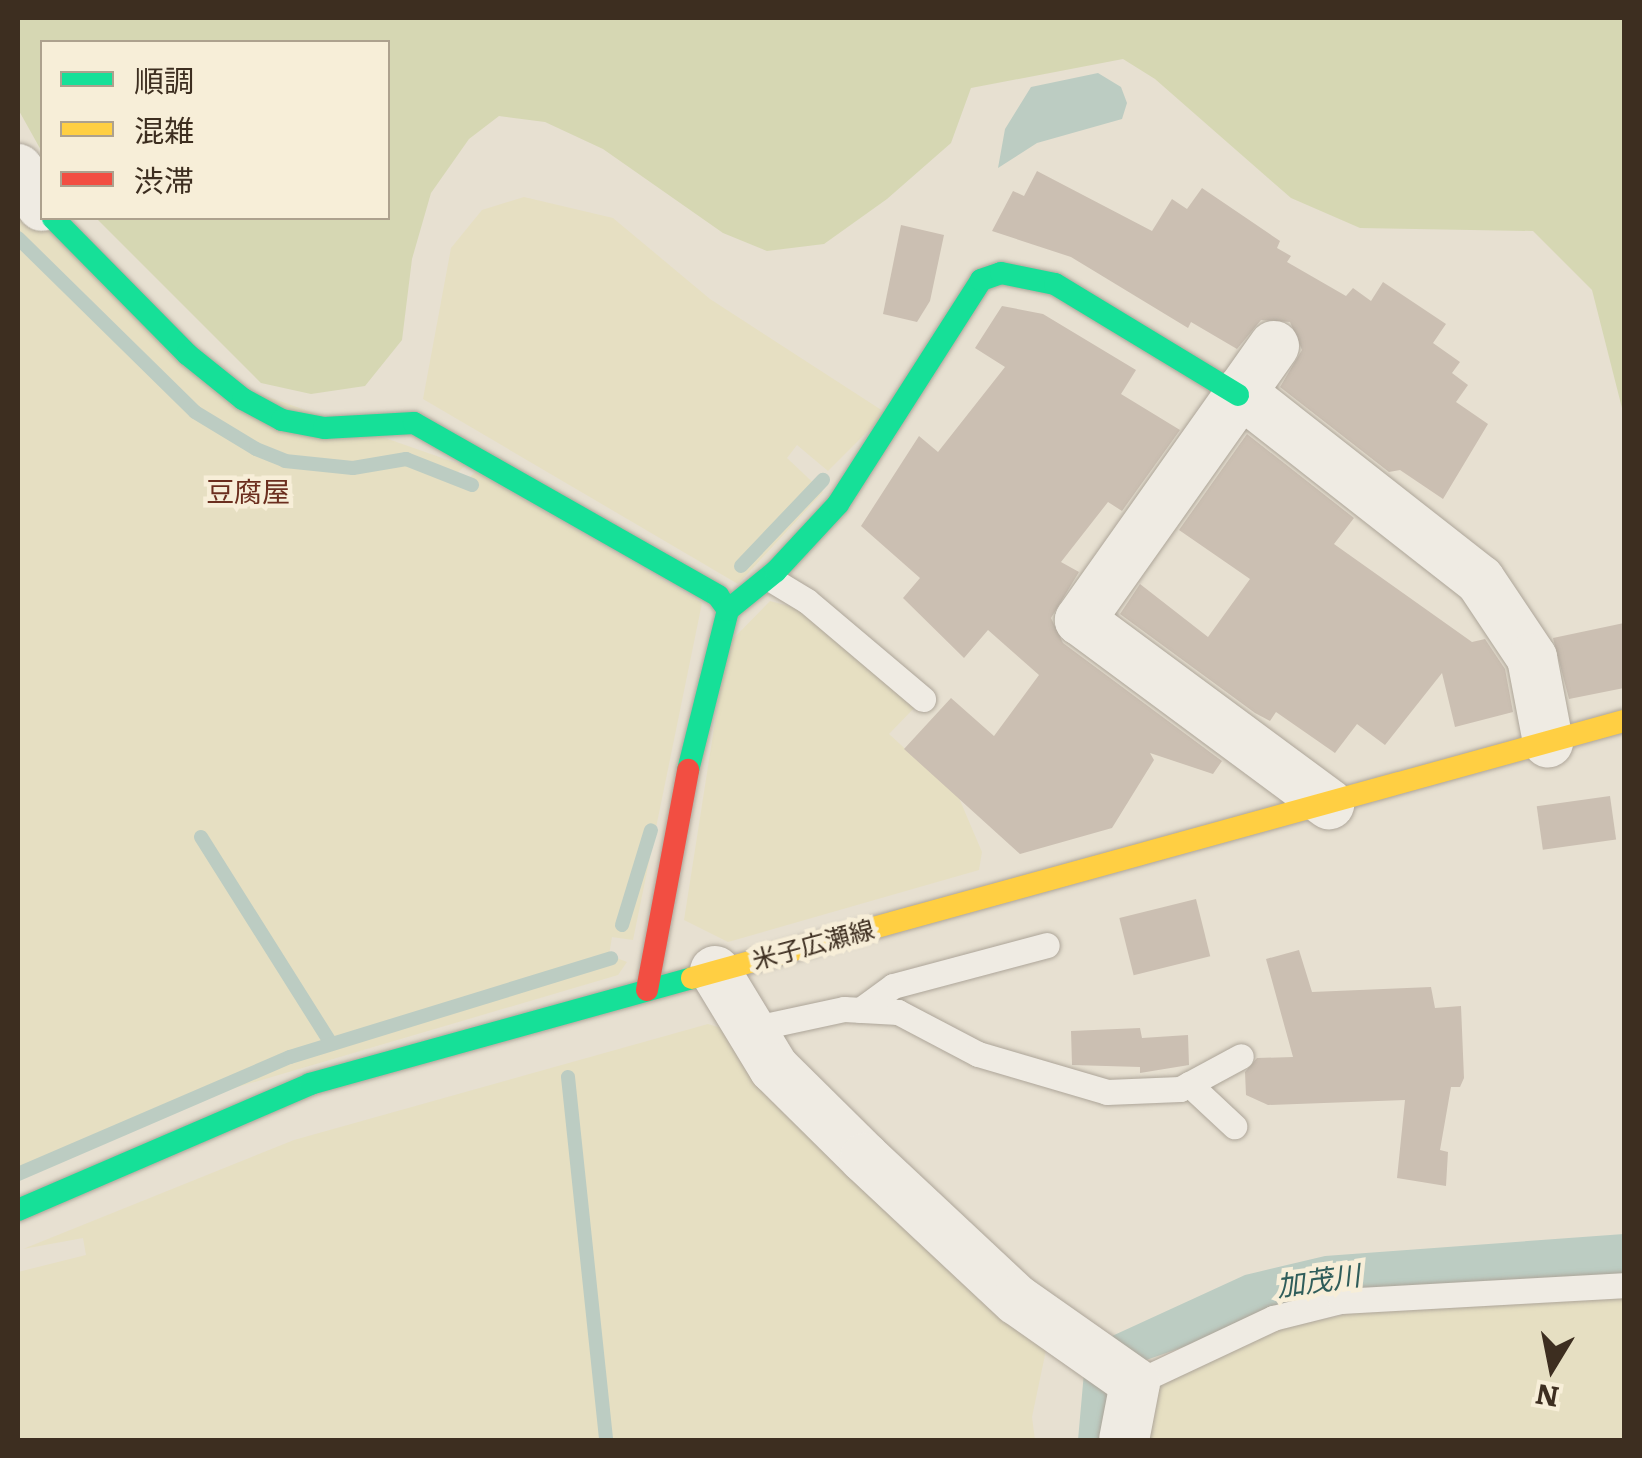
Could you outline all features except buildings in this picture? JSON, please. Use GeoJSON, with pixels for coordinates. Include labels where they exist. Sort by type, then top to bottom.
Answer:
{"type":"FeatureCollection","features":[{"type":"Feature","properties":{"kind":"street"},"geometry":{"type":"LineString","coordinates":[[18,169],[40,203]]}},
{"type":"Feature","properties":{"kind":"street"},"geometry":{"type":"LineString","coordinates":[[55,220],[187,354],[243,400],[282,420],[324,428],[414,424],[718,596],[728,610]]}},
{"type":"Feature","properties":{"kind":"street"},"geometry":{"type":"LineString","coordinates":[[647,990],[689,766],[728,610],[768,578],[838,504],[981,280],[991,276],[1055,284],[1239,394],[1480,580],[1532,658],[1548,742]]}},
{"type":"Feature","properties":{"kind":"street"},"geometry":{"type":"LineString","coordinates":[[1274,346],[1080,620],[1329,804]]}},
{"type":"Feature","properties":{"kind":"street","name":"米子広瀬線"},"geometry":{"type":"LineString","coordinates":[[18,1210],[310,1084],[1624,721]]}},
{"type":"Feature","properties":{"kind":"street"},"geometry":{"type":"LineString","coordinates":[[715,971],[774,1068],[865,1158],[1017,1300],[1136,1384],[1124,1440]]}},
{"type":"Feature","properties":{"kind":"lane"},"geometry":{"type":"LineString","coordinates":[[768,578],[807,601],[923,698]]}},
{"type":"Feature","properties":{"kind":"lane"},"geometry":{"type":"LineString","coordinates":[[860,1010],[893,986],[1046,945]]}},
{"type":"Feature","properties":{"kind":"lane"},"geometry":{"type":"LineString","coordinates":[[751,1029],[860,1010],[898,1012],[978,1054],[1056,1081],[1107,1092],[1190,1084],[1241,1056]]}},
{"type":"Feature","properties":{"kind":"lane"},"geometry":{"type":"LineString","coordinates":[[1190,1084],[1234,1126]]}},
{"type":"Feature","properties":{"kind":"lane"},"geometry":{"type":"LineString","coordinates":[[1136,1384],[1273,1318],[1340,1302],[1624,1285]]}},
{"type":"Feature","properties":{"kind":"shaded area"},"geometry":{"type":"Polygon","coordinates":[[[18,191],[40,214],[40,220],[46,220],[188,369],[465,466],[450,479],[460,485],[476,472],[702,603],[633,940],[612,937],[609,955],[627,962],[618,975],[197,1099],[18,1176],[18,191]]]}},
{"type":"Feature","properties":{"kind":"shaded area"},"geometry":{"type":"Polygon","coordinates":[[[524,197],[613,218],[710,299],[886,413],[828,471],[797,445],[787,458],[823,492],[738,584],[423,399],[451,248],[482,210],[524,197]]]}},
{"type":"Feature","properties":{"kind":"shaded area"},"geometry":{"type":"Polygon","coordinates":[[[770,601],[800,609],[917,705],[889,734],[959,798],[982,852],[979,870],[728,942],[684,920],[727,645],[770,601]]]}},
{"type":"Feature","properties":{"kind":"shaded area"},"geometry":{"type":"Polygon","coordinates":[[[708,1024],[721,1028],[1049,1336],[1032,1417],[1035,1440],[18,1440],[18,1272],[86,1255],[83,1238],[23,1249],[294,1140],[708,1024]]]}},
{"type":"Feature","properties":{"kind":"shaded area"},"geometry":{"type":"Polygon","coordinates":[[[1624,1298],[1624,1440],[1133,1440],[1159,1386],[1174,1374],[1271,1331],[1371,1309],[1624,1298]]]}},
{"type":"Feature","properties":{"kind":"green space"},"geometry":{"type":"Polygon","coordinates":[[[18,18],[1624,18],[1624,416],[1592,290],[1533,231],[1360,228],[1291,198],[1155,79],[1123,59],[971,88],[951,143],[887,199],[824,244],[767,251],[723,233],[603,149],[545,122],[499,116],[469,139],[431,193],[412,259],[402,340],[365,386],[311,394],[261,383],[98,220],[390,220],[390,40],[40,40],[40,148],[18,109],[18,18]]]}},
{"type":"Feature","properties":{"kind":"water"},"geometry":{"type":"Polygon","coordinates":[[[1098,73],[1121,87],[1127,103],[1122,119],[1037,143],[998,168],[1005,129],[1031,87],[1098,73]]]}},
{"type":"Feature","properties":{"kind":"water","name":"加茂川"},"geometry":{"type":"Polygon","coordinates":[[[1624,1234],[1624,1275],[1322,1298],[1135,1364],[1116,1440],[1078,1440],[1085,1361],[1099,1342],[1245,1275],[1325,1256],[1624,1234]]]}},
{"type":"Feature","properties":{"kind":"waterway"},"geometry":{"type":"LineString","coordinates":[[18,238],[195,412],[256,449],[285,461],[353,468],[406,459],[472,485]]}},
{"type":"Feature","properties":{"kind":"waterway"},"geometry":{"type":"LineString","coordinates":[[741,566],[823,480]]}},
{"type":"Feature","properties":{"kind":"waterway"},"geometry":{"type":"LineString","coordinates":[[622,925],[651,830]]}},
{"type":"Feature","properties":{"kind":"waterway"},"geometry":{"type":"LineString","coordinates":[[201,837],[330,1042]]}},
{"type":"Feature","properties":{"kind":"waterway"},"geometry":{"type":"LineString","coordinates":[[18,1174],[290,1057],[611,958]]}},
{"type":"Feature","properties":{"kind":"waterway"},"geometry":{"type":"LineString","coordinates":[[568,1077],[606,1440]]}},
{"type":"Feature","properties":{"kind":"traffic: fast"},"geometry":{"type":"LineString","coordinates":[[55,220],[187,354],[243,399],[282,420],[324,428],[414,423],[718,596],[728,610],[688,770]]}},
{"type":"Feature","properties":{"kind":"traffic: fast"},"geometry":{"type":"LineString","coordinates":[[728,610],[776,571],[838,504],[981,280],[1001,273],[1055,284],[1238,395]]}},
{"type":"Feature","properties":{"kind":"traffic: fast"},"geometry":{"type":"LineString","coordinates":[[18,1210],[310,1084],[692,978]]}},
{"type":"Feature","properties":{"kind":"traffic: slow"},"geometry":{"type":"LineString","coordinates":[[692,978],[1624,721]]}},
{"type":"Feature","properties":{"kind":"traffic: jam"},"geometry":{"type":"LineString","coordinates":[[647,990],[688,770]]}},
{"type":"Feature","properties":{"kind":"district","name":"豆腐屋"},"geometry":{"type":"Point","coordinates":[248,490]}}]}
